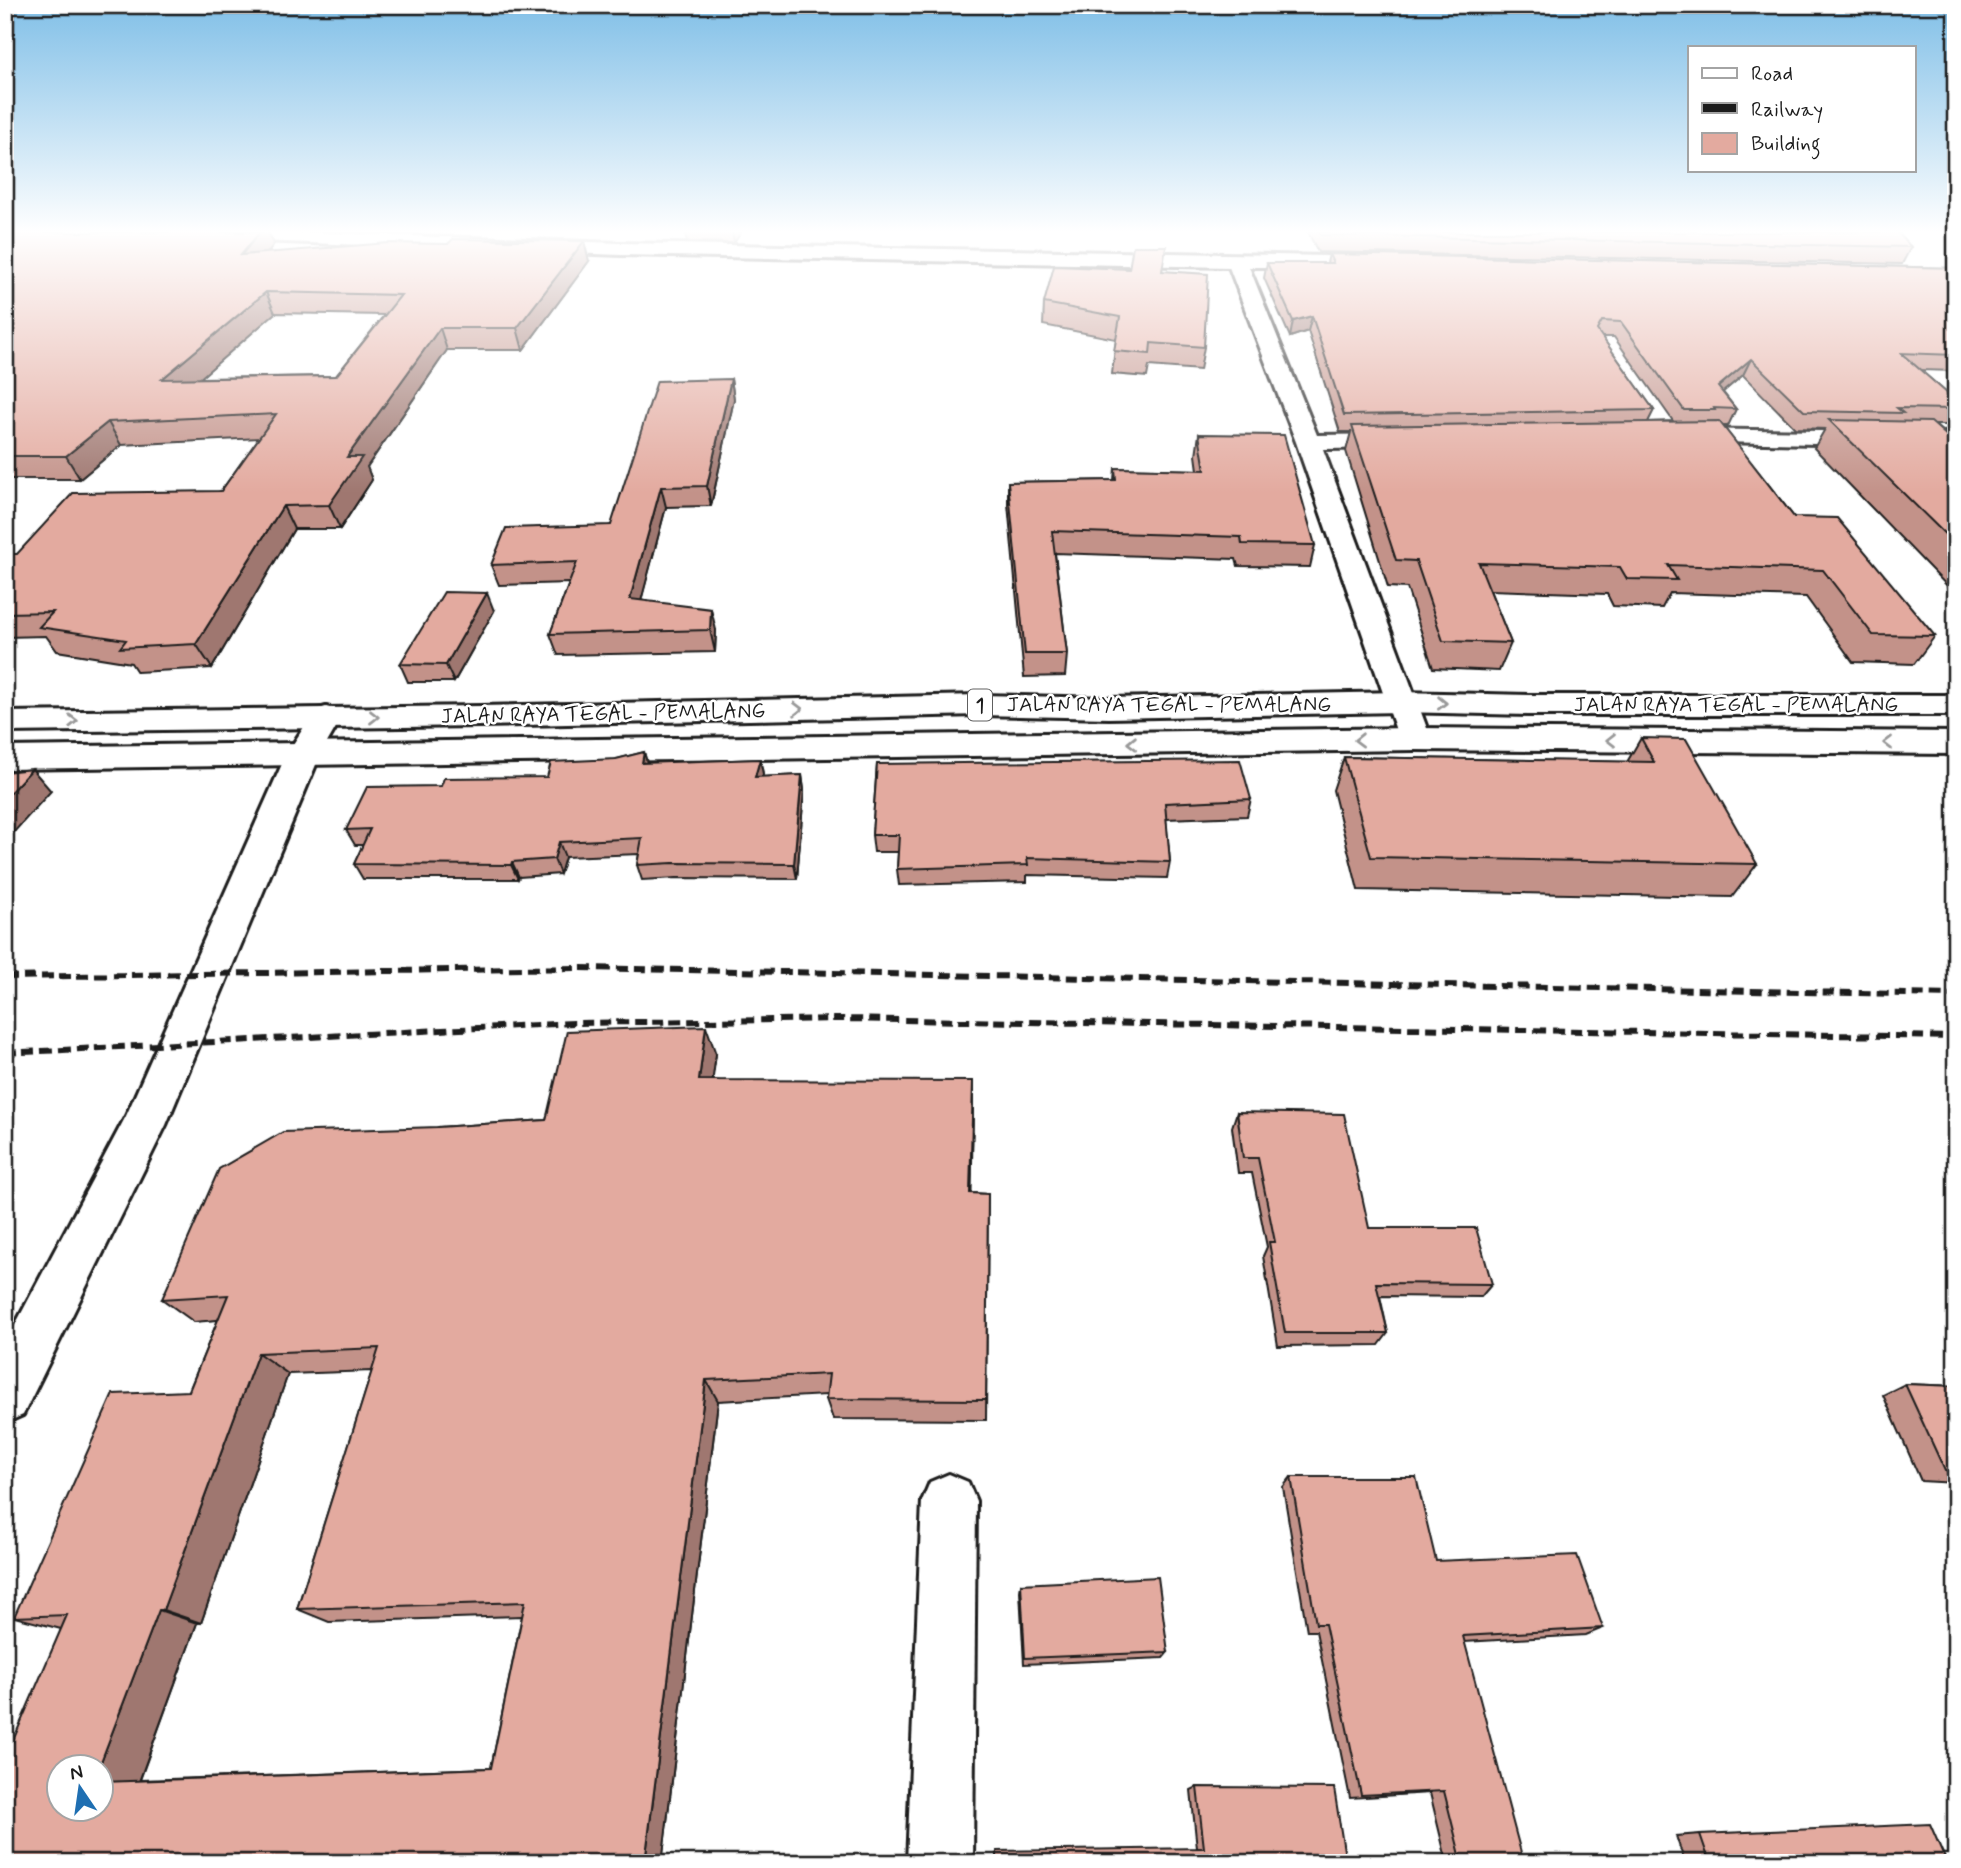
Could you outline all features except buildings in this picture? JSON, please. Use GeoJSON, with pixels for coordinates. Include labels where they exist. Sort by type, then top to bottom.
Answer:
{"type":"FeatureCollection","features":[{"type":"Feature","properties":{"kind":"main road"},"geometry":{"type":"LineString","coordinates":[[1260,319],[1308,442],[1415,739]]}},
{"type":"Feature","properties":{"kind":"main road"},"geometry":{"type":"LineString","coordinates":[[1661,432],[1956,440]]}},
{"type":"Feature","properties":{"kind":"main road"},"geometry":{"type":"LineString","coordinates":[[1308,442],[1429,441]]}},
{"type":"Feature","properties":{"kind":"main road","name":"JALAN RAYA TEGAL - PEMALANG"},"geometry":{"type":"LineString","coordinates":[[5,722],[507,716],[980,705],[1109,708],[1400,702],[1529,705],[1956,705]]}},
{"type":"Feature","properties":{"kind":"main road"},"geometry":{"type":"LineString","coordinates":[[5,1397],[144,1125],[303,755],[326,717]]}},
{"type":"Feature","properties":{"kind":"main road","name":"JALAN RAYA TEGAL - PEMALANG"},"geometry":{"type":"LineString","coordinates":[[5,758],[1415,739],[1956,743]]}},
{"type":"Feature","properties":{"kind":"main road"},"geometry":{"type":"LineString","coordinates":[[940,1863],[949,1501]]}},
{"type":"Feature","properties":{"kind":"railway"},"geometry":{"type":"LineString","coordinates":[[5,977],[581,968],[1956,995]]}},
{"type":"Feature","properties":{"kind":"railway"},"geometry":{"type":"LineString","coordinates":[[5,1053],[574,1023],[840,1019],[1956,1037]]}}]}
